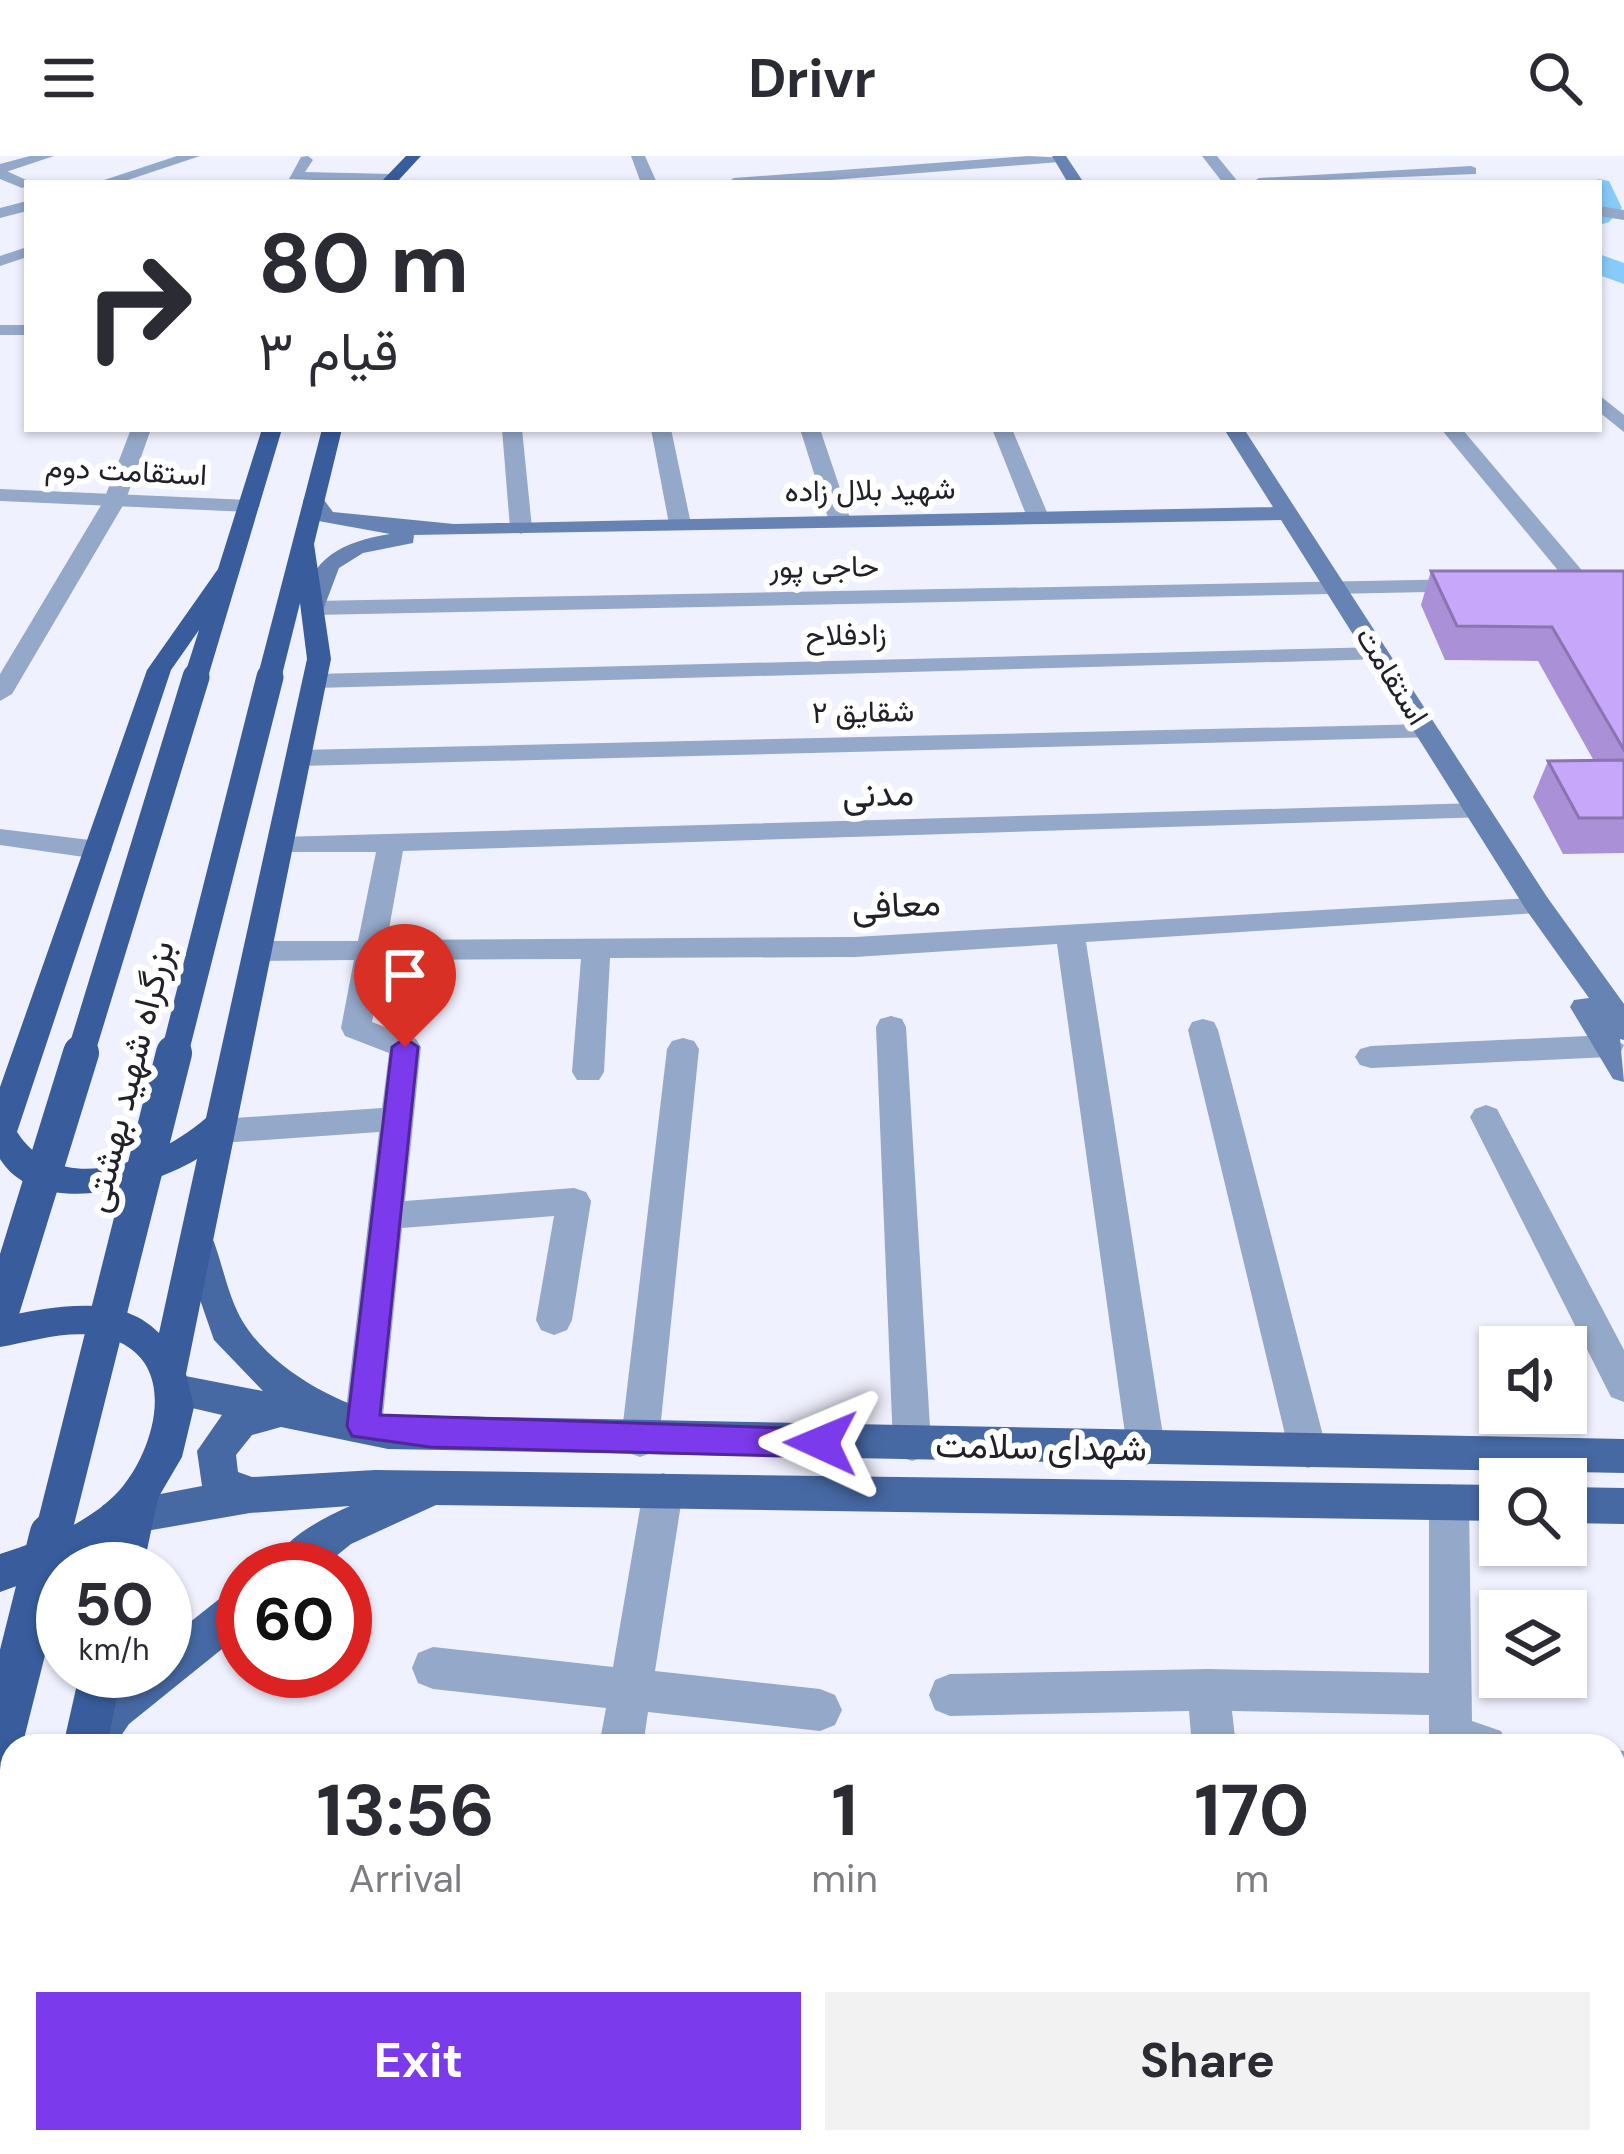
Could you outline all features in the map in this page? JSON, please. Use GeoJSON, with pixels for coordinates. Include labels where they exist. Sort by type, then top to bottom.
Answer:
{"type":"FeatureCollection","features":[{"type":"Feature","properties":{"kind":"highway"},"geometry":{"type":"LineString","coordinates":[[391,180],[414,156]]}},
{"type":"Feature","properties":{"kind":"highway","name":"بزرگراه شهید بهشتی"},"geometry":{"type":"LineString","coordinates":[[0,1316],[271,432]]}},
{"type":"Feature","properties":{"kind":"highway","name":"بزرگراه شهید بهشتی"},"geometry":{"type":"LineString","coordinates":[[2,1734],[331,432]]}},
{"type":"Feature","properties":{"kind":"highway"},"geometry":{"type":"LineString","coordinates":[[0,1573],[54,1558],[128,1508],[170,1443],[177,1410],[172,1380],[196,1242],[315,681],[320,646],[303,544]]}},
{"type":"Feature","properties":{"kind":"highway"},"geometry":{"type":"LineString","coordinates":[[221,1127],[167,1163],[126,1177],[94,1181],[54,1177],[30,1168],[8,1148],[0,1133],[162,664],[230,568]]}},
{"type":"Feature","properties":{"kind":"highway"},"geometry":{"type":"LineString","coordinates":[[0,1332],[51,1319],[109,1323],[146,1341],[172,1380]]}},
{"type":"Feature","properties":{"kind":"highway"},"geometry":{"type":"LineString","coordinates":[[125,1542],[128,1508]]}},
{"type":"Feature","properties":{"kind":"highway"},"geometry":{"type":"LineString","coordinates":[[88,1734],[96,1698]]}},
{"type":"Feature","properties":{"kind":"main road","name":"استقامت"},"geometry":{"type":"LineString","coordinates":[[1236,432],[1543,913],[1561,967],[1619,1048]]}},
{"type":"Feature","properties":{"kind":"main road","name":"شهید بلال زاده"},"geometry":{"type":"LineString","coordinates":[[314,500],[321,515],[328,518],[454,530],[1288,512]]}},
{"type":"Feature","properties":{"kind":"main road","name":"شهید بلال زاده"},"geometry":{"type":"LineString","coordinates":[[314,608],[316,581],[346,552],[454,530]]}},
{"type":"Feature","properties":{"kind":"main road"},"geometry":{"type":"LineString","coordinates":[[196,1242],[227,1329],[269,1376],[358,1426]]}},
{"type":"Feature","properties":{"kind":"main road","name":"شهدای سلامت"},"geometry":{"type":"LineString","coordinates":[[172,1380],[277,1413],[388,1432],[1624,1456]]}},
{"type":"Feature","properties":{"kind":"main road"},"geometry":{"type":"LineString","coordinates":[[250,1496],[220,1482],[214,1467],[216,1451],[241,1422],[277,1413]]}},
{"type":"Feature","properties":{"kind":"main road","name":"شهدای سلامت"},"geometry":{"type":"LineString","coordinates":[[128,1508],[250,1496],[434,1488],[1479,1503]]}},
{"type":"Feature","properties":{"kind":"main road"},"geometry":{"type":"LineString","coordinates":[[323,1542],[337,1531],[434,1488]]}},
{"type":"Feature","properties":{"kind":"main road"},"geometry":{"type":"LineString","coordinates":[[1587,1505],[1624,1506]]}},
{"type":"Feature","properties":{"kind":"main road"},"geometry":{"type":"LineString","coordinates":[[192,1647],[216,1628]]}},
{"type":"Feature","properties":{"kind":"main road"},"geometry":{"type":"LineString","coordinates":[[95,1734],[128,1698]]}},
{"type":"Feature","properties":{"kind":"street"},"geometry":{"type":"LineString","coordinates":[[0,171],[47,156]]}},
{"type":"Feature","properties":{"kind":"street"},"geometry":{"type":"LineString","coordinates":[[113,180],[193,156]]}},
{"type":"Feature","properties":{"kind":"street"},"geometry":{"type":"LineString","coordinates":[[850,156],[861,173]]}},
{"type":"Feature","properties":{"kind":"street"},"geometry":{"type":"LineString","coordinates":[[1209,156],[1229,180]]}},
{"type":"Feature","properties":{"kind":"street"},"geometry":{"type":"LineString","coordinates":[[1457,156],[1485,180]]}},
{"type":"Feature","properties":{"kind":"street"},"geometry":{"type":"LineString","coordinates":[[732,178],[1059,157]]}},
{"type":"Feature","properties":{"kind":"street"},"geometry":{"type":"LineString","coordinates":[[291,180],[306,160]]}},
{"type":"Feature","properties":{"kind":"street"},"geometry":{"type":"LineString","coordinates":[[1351,160],[1377,180],[1472,171]]}},
{"type":"Feature","properties":{"kind":"street"},"geometry":{"type":"LineString","coordinates":[[1602,404],[1624,426]]}},
{"type":"Feature","properties":{"kind":"street"},"geometry":{"type":"LineString","coordinates":[[2,693],[114,502],[140,432]]}},
{"type":"Feature","properties":{"kind":"street"},"geometry":{"type":"LineString","coordinates":[[512,432],[521,528]]}},
{"type":"Feature","properties":{"kind":"street"},"geometry":{"type":"LineString","coordinates":[[662,432],[680,524]]}},
{"type":"Feature","properties":{"kind":"street"},"geometry":{"type":"LineString","coordinates":[[811,432],[840,521]]}},
{"type":"Feature","properties":{"kind":"street"},"geometry":{"type":"LineString","coordinates":[[1003,432],[1038,517]]}},
{"type":"Feature","properties":{"kind":"street"},"geometry":{"type":"LineString","coordinates":[[1454,432],[1582,586]]}},
{"type":"Feature","properties":{"kind":"street","name":"استقامت دوم"},"geometry":{"type":"LineString","coordinates":[[0,495],[249,506]]}},
{"type":"Feature","properties":{"kind":"street","name":"حاجی پور"},"geometry":{"type":"LineString","coordinates":[[314,608],[1493,586]]}},
{"type":"Feature","properties":{"kind":"street","name":"زادفلاح"},"geometry":{"type":"LineString","coordinates":[[315,681],[1379,654]]}},
{"type":"Feature","properties":{"kind":"street","name":"شقایق ۲"},"geometry":{"type":"LineString","coordinates":[[299,758],[1428,732]]}},
{"type":"Feature","properties":{"kind":"street","name":"مدنی"},"geometry":{"type":"LineString","coordinates":[[280,846],[1478,811]]}},
{"type":"Feature","properties":{"kind":"street"},"geometry":{"type":"LineString","coordinates":[[0,837],[98,850]]}},
{"type":"Feature","properties":{"kind":"street"},"geometry":{"type":"LineString","coordinates":[[358,1426],[405,1047],[356,1028],[392,843]]}},
{"type":"Feature","properties":{"kind":"street","name":"معافی"},"geometry":{"type":"LineString","coordinates":[[258,951],[855,946],[1543,913]]}},
{"type":"Feature","properties":{"kind":"street"},"geometry":{"type":"LineString","coordinates":[[1070,933],[1146,1448]]}},
{"type":"Feature","properties":{"kind":"street"},"geometry":{"type":"LineString","coordinates":[[588,1072],[596,949]]}},
{"type":"Feature","properties":{"kind":"street"},"geometry":{"type":"LineString","coordinates":[[891,1027],[912,1444]]}},
{"type":"Feature","properties":{"kind":"street"},"geometry":{"type":"LineString","coordinates":[[1203,1030],[1309,1451]]}},
{"type":"Feature","properties":{"kind":"street"},"geometry":{"type":"LineString","coordinates":[[1371,1057],[1619,1048]]}},
{"type":"Feature","properties":{"kind":"street"},"geometry":{"type":"LineString","coordinates":[[640,1440],[683,1049]]}},
{"type":"Feature","properties":{"kind":"street"},"geometry":{"type":"LineString","coordinates":[[1486,1117],[1624,1386]]}},
{"type":"Feature","properties":{"kind":"street"},"geometry":{"type":"LineString","coordinates":[[221,1127],[396,1119]]}},
{"type":"Feature","properties":{"kind":"street"},"geometry":{"type":"LineString","coordinates":[[386,1216],[574,1201],[554,1320]]}},
{"type":"Feature","properties":{"kind":"street"},"geometry":{"type":"LineString","coordinates":[[623,1734],[663,1491]]}},
{"type":"Feature","properties":{"kind":"street"},"geometry":{"type":"LineString","coordinates":[[1449,1502],[1450,1694],[1460,1734]]}},
{"type":"Feature","properties":{"kind":"street"},"geometry":{"type":"LineString","coordinates":[[434,1668],[820,1710]]}},
{"type":"Feature","properties":{"kind":"street"},"geometry":{"type":"LineString","coordinates":[[950,1695],[1208,1690],[1450,1694]]}},
{"type":"Feature","properties":{"kind":"street"},"geometry":{"type":"LineString","coordinates":[[1208,1690],[1213,1734]]}},
{"type":"Feature","properties":{"kind":"building"},"geometry":{"type":"Polygon","coordinates":[[[1431,571],[1624,571],[1624,750],[1552,627],[1457,626],[1431,571]]]}},
{"type":"Feature","properties":{"kind":"building"},"geometry":{"type":"Polygon","coordinates":[[[1624,760],[1624,818],[1579,818],[1548,761],[1624,760]]]}},
{"type":"Feature","properties":{"kind":"waterway"},"geometry":{"type":"LineString","coordinates":[[1602,194],[1608,208],[1602,213]]}},
{"type":"Feature","properties":{"kind":"waterway"},"geometry":{"type":"LineString","coordinates":[[1602,264],[1624,275]]}},
{"type":"Feature","properties":{"kind":"route"},"geometry":{"type":"LineString","coordinates":[[405,1047],[363,1426],[388,1432],[821,1443]]}}]}
